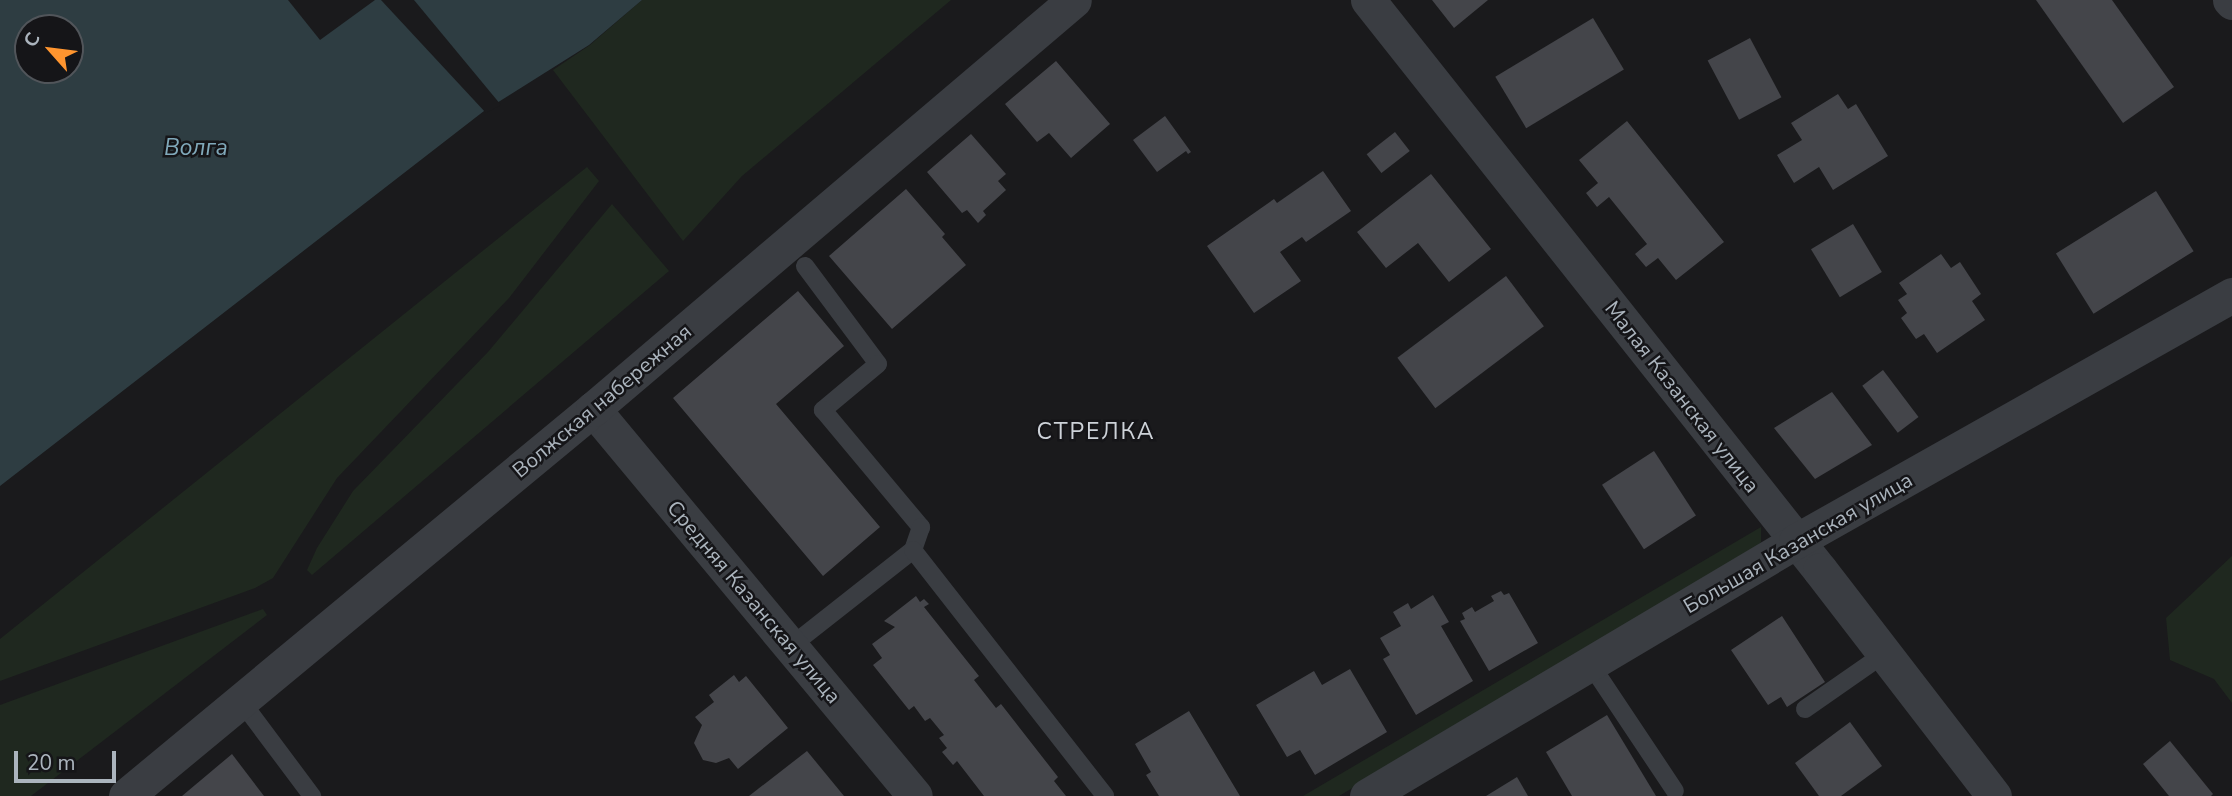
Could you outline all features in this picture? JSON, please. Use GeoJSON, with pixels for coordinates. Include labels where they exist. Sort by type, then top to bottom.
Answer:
{"type":"FeatureCollection","features":[{"type":"Feature","properties":{"kind":"street","name":"Волжская набережная"},"geometry":{"type":"LineString","coordinates":[[126,796],[593,409],[1074,0]]}},
{"type":"Feature","properties":{"kind":"street","name":"Малая Казанская улица"},"geometry":{"type":"LineString","coordinates":[[1368,0],[1994,796]]}},
{"type":"Feature","properties":{"kind":"street","name":"Большая Казанская улица"},"geometry":{"type":"LineString","coordinates":[[1367,796],[1796,541],[2232,295]]}},
{"type":"Feature","properties":{"kind":"street","name":"Средняя Казанская улица"},"geometry":{"type":"LineString","coordinates":[[593,409],[915,796]]}},
{"type":"Feature","properties":{"kind":"lane"},"geometry":{"type":"LineString","coordinates":[[791,646],[913,550],[921,527],[822,410],[877,364],[805,266]]}},
{"type":"Feature","properties":{"kind":"lane"},"geometry":{"type":"LineString","coordinates":[[913,550],[1105,796]]}},
{"type":"Feature","properties":{"kind":"lane"},"geometry":{"type":"LineString","coordinates":[[1805,709],[1884,654]]}},
{"type":"Feature","properties":{"kind":"lane"},"geometry":{"type":"LineString","coordinates":[[1591,665],[1675,791]]}},
{"type":"Feature","properties":{"kind":"lane"},"geometry":{"type":"LineString","coordinates":[[241,701],[312,796]]}},
{"type":"Feature","properties":{"kind":"shaded area"},"geometry":{"type":"Polygon","coordinates":[[[642,0],[951,0],[742,176],[683,241],[553,70],[590,45],[642,0]]]}},
{"type":"Feature","properties":{"kind":"shaded area"},"geometry":{"type":"Polygon","coordinates":[[[587,167],[599,181],[509,298],[337,478],[273,578],[255,588],[0,681],[0,639],[587,167]]]}},
{"type":"Feature","properties":{"kind":"shaded area"},"geometry":{"type":"Polygon","coordinates":[[[612,204],[669,271],[312,575],[307,570],[317,548],[353,491],[488,352],[612,204]]]}},
{"type":"Feature","properties":{"kind":"shaded area"},"geometry":{"type":"Polygon","coordinates":[[[1761,527],[1761,542],[1752,552],[1339,796],[1303,796],[1761,527]]]}},
{"type":"Feature","properties":{"kind":"shaded area"},"geometry":{"type":"Polygon","coordinates":[[[2232,556],[2232,703],[2214,679],[2170,660],[2166,618],[2232,556]]]}},
{"type":"Feature","properties":{"kind":"shaded area"},"geometry":{"type":"Polygon","coordinates":[[[263,609],[267,615],[31,796],[0,796],[0,705],[263,609]]]}},
{"type":"Feature","properties":{"kind":"water","name":"Волга"},"geometry":{"type":"Polygon","coordinates":[[[0,0],[642,0],[589,45],[484,111],[0,486],[0,0]]]}},
{"type":"Feature","properties":{"kind":"pier"},"geometry":{"type":"Polygon","coordinates":[[[288,0],[375,0],[320,40],[288,0]]]}},
{"type":"Feature","properties":{"kind":"pier"},"geometry":{"type":"Polygon","coordinates":[[[381,0],[414,0],[501,105],[486,113],[381,0]]]}},
{"type":"Feature","properties":{"kind":"building"},"geometry":{"type":"Polygon","coordinates":[[[1432,0],[1488,0],[1454,28],[1432,0]]]}},
{"type":"Feature","properties":{"kind":"building"},"geometry":{"type":"Polygon","coordinates":[[[2036,0],[2112,0],[2174,87],[2123,123],[2036,0]]]}},
{"type":"Feature","properties":{"kind":"building"},"geometry":{"type":"Polygon","coordinates":[[[1593,18],[1624,69],[1526,128],[1495,77],[1593,18]]]}},
{"type":"Feature","properties":{"kind":"building"},"geometry":{"type":"Polygon","coordinates":[[[1750,38],[1781,97],[1739,120],[1708,61],[1750,38]]]}},
{"type":"Feature","properties":{"kind":"building"},"geometry":{"type":"Polygon","coordinates":[[[1056,61],[1110,124],[1071,158],[1049,133],[1037,142],[1005,104],[1056,61]]]}},
{"type":"Feature","properties":{"kind":"building"},"geometry":{"type":"Polygon","coordinates":[[[1838,94],[1848,109],[1856,104],[1888,156],[1833,190],[1819,167],[1794,183],[1777,155],[1802,140],[1791,123],[1838,94]]]}},
{"type":"Feature","properties":{"kind":"building"},"geometry":{"type":"Polygon","coordinates":[[[1165,116],[1191,152],[1188,154],[1186,151],[1157,172],[1133,140],[1165,116]]]}},
{"type":"Feature","properties":{"kind":"building"},"geometry":{"type":"Polygon","coordinates":[[[1627,121],[1724,242],[1676,280],[1658,258],[1646,267],[1635,254],[1647,244],[1609,197],[1597,207],[1586,193],[1598,183],[1579,160],[1627,121]]]}},
{"type":"Feature","properties":{"kind":"building"},"geometry":{"type":"Polygon","coordinates":[[[1395,132],[1410,151],[1381,173],[1367,154],[1395,132]]]}},
{"type":"Feature","properties":{"kind":"building"},"geometry":{"type":"Polygon","coordinates":[[[971,134],[1006,174],[998,181],[1006,190],[983,211],[986,215],[978,223],[967,210],[962,213],[927,172],[971,134]]]}},
{"type":"Feature","properties":{"kind":"building"},"geometry":{"type":"Polygon","coordinates":[[[1323,171],[1351,211],[1306,242],[1302,237],[1280,252],[1301,281],[1254,313],[1207,246],[1274,199],[1277,203],[1323,171]]]}},
{"type":"Feature","properties":{"kind":"building"},"geometry":{"type":"Polygon","coordinates":[[[1431,174],[1491,249],[1449,282],[1418,243],[1386,268],[1357,232],[1431,174]]]}},
{"type":"Feature","properties":{"kind":"building"},"geometry":{"type":"Polygon","coordinates":[[[906,189],[945,234],[942,237],[966,265],[892,329],[829,256],[906,189]]]}},
{"type":"Feature","properties":{"kind":"building"},"geometry":{"type":"Polygon","coordinates":[[[2156,191],[2194,251],[2094,314],[2056,254],[2156,191]]]}},
{"type":"Feature","properties":{"kind":"building"},"geometry":{"type":"Polygon","coordinates":[[[1853,224],[1882,272],[1840,297],[1811,249],[1853,224]]]}},
{"type":"Feature","properties":{"kind":"building"},"geometry":{"type":"Polygon","coordinates":[[[1941,254],[1951,268],[1960,262],[1981,294],[1972,301],[1985,320],[1937,353],[1924,334],[1916,339],[1901,318],[1907,313],[1898,300],[1907,294],[1899,283],[1941,254]]]}},
{"type":"Feature","properties":{"kind":"building"},"geometry":{"type":"Polygon","coordinates":[[[1506,276],[1544,326],[1435,408],[1397,358],[1506,276]]]}},
{"type":"Feature","properties":{"kind":"building"},"geometry":{"type":"Polygon","coordinates":[[[798,291],[844,346],[776,404],[880,527],[823,576],[673,398],[798,291]]]}},
{"type":"Feature","properties":{"kind":"building"},"geometry":{"type":"Polygon","coordinates":[[[1883,370],[1919,417],[1898,433],[1862,386],[1883,370]]]}},
{"type":"Feature","properties":{"kind":"building"},"geometry":{"type":"Polygon","coordinates":[[[1832,392],[1872,445],[1815,479],[1774,428],[1832,392]]]}},
{"type":"Feature","properties":{"kind":"building"},"geometry":{"type":"Polygon","coordinates":[[[1654,451],[1696,516],[1644,549],[1602,485],[1654,451]]]}},
{"type":"Feature","properties":{"kind":"building"},"geometry":{"type":"Polygon","coordinates":[[[1501,591],[1504,595],[1509,593],[1538,643],[1489,671],[1460,621],[1465,619],[1462,613],[1472,607],[1475,612],[1494,601],[1491,596],[1501,591]]]}},
{"type":"Feature","properties":{"kind":"building"},"geometry":{"type":"Polygon","coordinates":[[[1433,595],[1449,622],[1441,626],[1473,681],[1416,715],[1383,659],[1390,655],[1380,638],[1401,626],[1393,612],[1408,603],[1411,609],[1433,595]]]}},
{"type":"Feature","properties":{"kind":"building"},"geometry":{"type":"Polygon","coordinates":[[[916,596],[920,602],[924,599],[929,604],[924,607],[979,676],[974,680],[996,708],[1001,704],[1058,777],[1054,781],[1066,796],[984,796],[957,761],[953,765],[942,752],[947,748],[939,738],[944,735],[930,718],[925,721],[914,706],[909,710],[873,665],[882,658],[872,644],[895,627],[884,621],[916,596]]]}},
{"type":"Feature","properties":{"kind":"building"},"geometry":{"type":"Polygon","coordinates":[[[1782,616],[1825,682],[1787,707],[1781,697],[1768,705],[1731,650],[1782,616]]]}},
{"type":"Feature","properties":{"kind":"building"},"geometry":{"type":"Polygon","coordinates":[[[1350,669],[1387,732],[1315,775],[1300,750],[1287,757],[1256,705],[1314,671],[1322,685],[1350,669]]]}},
{"type":"Feature","properties":{"kind":"building"},"geometry":{"type":"Polygon","coordinates":[[[734,675],[739,682],[746,676],[788,728],[738,769],[729,758],[716,763],[703,760],[694,743],[702,725],[695,717],[714,702],[709,695],[734,675]]]}},
{"type":"Feature","properties":{"kind":"building"},"geometry":{"type":"Polygon","coordinates":[[[1189,711],[1240,796],[1159,796],[1146,775],[1151,772],[1135,744],[1189,711]]]}},
{"type":"Feature","properties":{"kind":"building"},"geometry":{"type":"Polygon","coordinates":[[[1607,715],[1656,796],[1572,796],[1546,752],[1607,715]]]}},
{"type":"Feature","properties":{"kind":"building"},"geometry":{"type":"Polygon","coordinates":[[[1850,722],[1882,766],[1841,796],[1819,796],[1795,763],[1850,722]]]}},
{"type":"Feature","properties":{"kind":"building"},"geometry":{"type":"Polygon","coordinates":[[[2170,741],[2213,794],[2211,796],[2169,796],[2143,764],[2170,741]]]}},
{"type":"Feature","properties":{"kind":"building"},"geometry":{"type":"Polygon","coordinates":[[[807,751],[844,796],[749,796],[807,751]]]}},
{"type":"Feature","properties":{"kind":"building"},"geometry":{"type":"Polygon","coordinates":[[[232,754],[264,796],[182,796],[232,754]]]}},
{"type":"Feature","properties":{"kind":"building"},"geometry":{"type":"Polygon","coordinates":[[[1517,777],[1528,796],[1486,796],[1517,777]]]}},
{"type":"Feature","properties":{"kind":"district","name":"СТРЕЛКА"},"geometry":{"type":"Point","coordinates":[1096,432]}}]}
